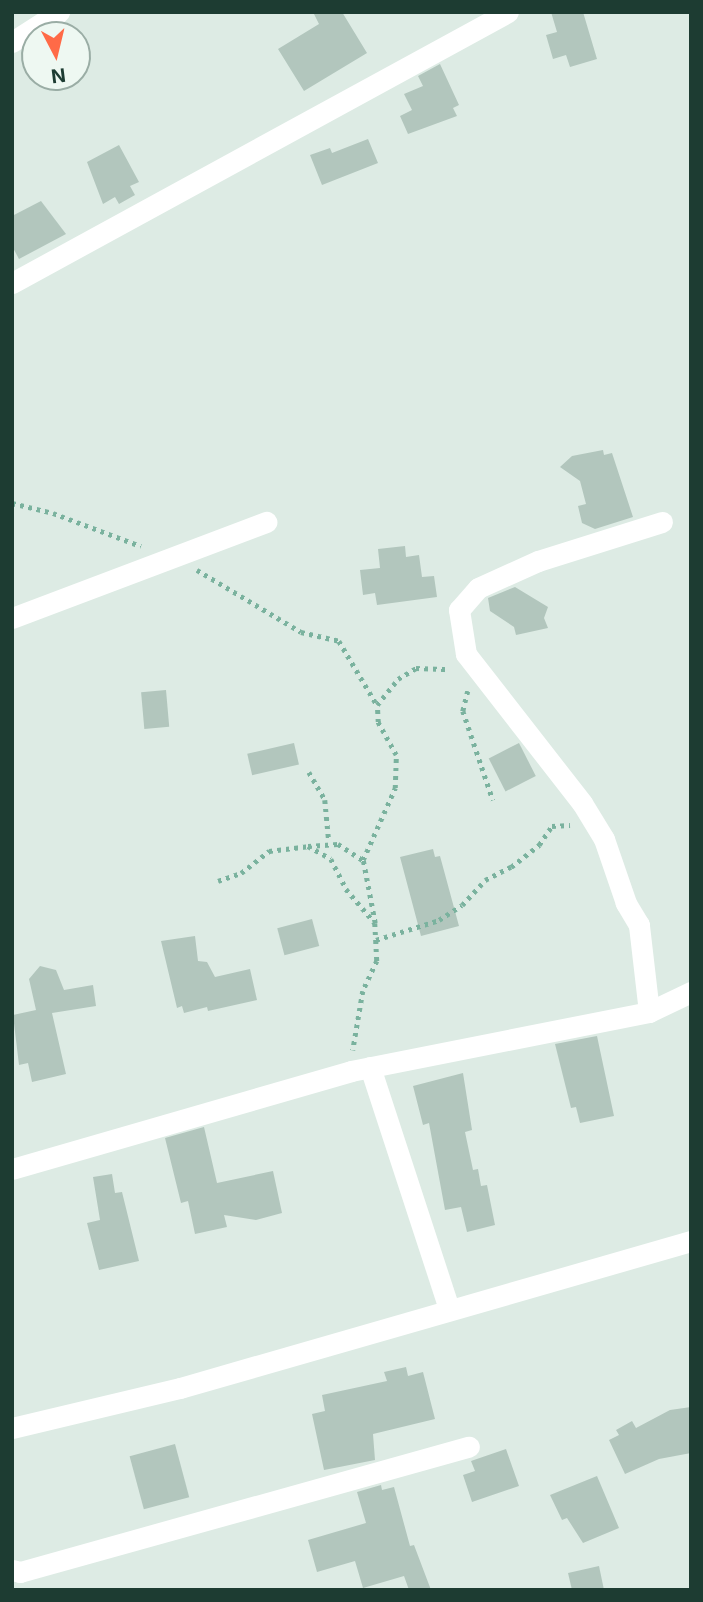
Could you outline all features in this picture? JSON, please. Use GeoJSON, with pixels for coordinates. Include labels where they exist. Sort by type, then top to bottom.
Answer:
{"type":"FeatureCollection","features":[{"type":"Feature","properties":{"kind":"street"},"geometry":{"type":"LineString","coordinates":[[12,42],[59,12]]}},
{"type":"Feature","properties":{"kind":"street"},"geometry":{"type":"LineString","coordinates":[[12,283],[508,12]]}},
{"type":"Feature","properties":{"kind":"street"},"geometry":{"type":"LineString","coordinates":[[12,618],[175,560],[266,522]]}},
{"type":"Feature","properties":{"kind":"street"},"geometry":{"type":"LineString","coordinates":[[649,1012],[639,925],[626,903],[604,839],[582,803],[466,654],[459,610],[478,588],[538,561],[662,522]]}},
{"type":"Feature","properties":{"kind":"street"},"geometry":{"type":"LineString","coordinates":[[12,1169],[360,1069],[649,1012],[691,992]]}},
{"type":"Feature","properties":{"kind":"street"},"geometry":{"type":"LineString","coordinates":[[360,1069],[449,1308]]}},
{"type":"Feature","properties":{"kind":"street"},"geometry":{"type":"LineString","coordinates":[[12,1428],[193,1385],[449,1308],[691,1241]]}},
{"type":"Feature","properties":{"kind":"street"},"geometry":{"type":"LineString","coordinates":[[12,1570],[20,1572],[469,1447]]}},
{"type":"Feature","properties":{"kind":"path"},"geometry":{"type":"LineString","coordinates":[[12,503],[53,513],[175,560],[224,583],[301,632],[339,641],[377,705],[378,723],[396,755],[395,788],[363,860],[375,923],[377,961],[363,991],[360,1069]]}},
{"type":"Feature","properties":{"kind":"path"},"geometry":{"type":"LineString","coordinates":[[377,705],[398,679],[416,668],[440,666],[453,670]]}},
{"type":"Feature","properties":{"kind":"path"},"geometry":{"type":"LineString","coordinates":[[494,800],[463,711],[468,689],[496,691]]}},
{"type":"Feature","properties":{"kind":"path"},"geometry":{"type":"LineString","coordinates":[[309,772],[325,800],[329,842]]}},
{"type":"Feature","properties":{"kind":"path"},"geometry":{"type":"LineString","coordinates":[[376,940],[439,920],[462,905],[485,880],[511,867],[539,845],[552,826],[593,824]]}},
{"type":"Feature","properties":{"kind":"path"},"geometry":{"type":"LineString","coordinates":[[218,881],[241,873],[269,851],[329,842],[363,860]]}},
{"type":"Feature","properties":{"kind":"path"},"geometry":{"type":"LineString","coordinates":[[308,846],[331,859],[346,889],[375,923]]}},
{"type":"Feature","properties":{"kind":"building"},"geometry":{"type":"Polygon","coordinates":[[[313,12],[342,12],[367,53],[304,91],[278,49],[319,24],[313,12]]]}},
{"type":"Feature","properties":{"kind":"building"},"geometry":{"type":"Polygon","coordinates":[[[551,12],[583,12],[597,59],[570,67],[566,55],[553,59],[546,35],[557,32],[551,12]]]}},
{"type":"Feature","properties":{"kind":"building"},"geometry":{"type":"Polygon","coordinates":[[[440,64],[459,105],[453,108],[457,116],[408,134],[400,116],[412,110],[404,94],[423,86],[418,76],[440,64]]]}},
{"type":"Feature","properties":{"kind":"building"},"geometry":{"type":"Polygon","coordinates":[[[368,139],[378,163],[322,185],[310,155],[330,148],[332,153],[368,139]]]}},
{"type":"Feature","properties":{"kind":"building"},"geometry":{"type":"Polygon","coordinates":[[[119,145],[139,182],[130,186],[135,195],[119,204],[115,197],[103,204],[87,162],[119,145]]]}},
{"type":"Feature","properties":{"kind":"building"},"geometry":{"type":"Polygon","coordinates":[[[41,201],[66,234],[19,259],[12,246],[12,216],[41,201]]]}},
{"type":"Feature","properties":{"kind":"building"},"geometry":{"type":"Polygon","coordinates":[[[603,450],[604,455],[612,453],[633,517],[595,529],[582,523],[578,506],[586,504],[580,481],[560,467],[572,456],[603,450]]]}},
{"type":"Feature","properties":{"kind":"building"},"geometry":{"type":"Polygon","coordinates":[[[405,546],[406,557],[419,555],[422,577],[434,576],[437,597],[377,605],[375,593],[363,595],[360,570],[380,568],[378,549],[405,546]]]}},
{"type":"Feature","properties":{"kind":"building"},"geometry":{"type":"Polygon","coordinates":[[[515,587],[548,607],[544,618],[548,628],[516,635],[514,627],[490,611],[488,598],[515,587]]]}},
{"type":"Feature","properties":{"kind":"building"},"geometry":{"type":"Polygon","coordinates":[[[166,690],[169,727],[144,729],[141,692],[166,690]]]}},
{"type":"Feature","properties":{"kind":"building"},"geometry":{"type":"Polygon","coordinates":[[[294,743],[299,764],[252,775],[247,754],[294,743]]]}},
{"type":"Feature","properties":{"kind":"building"},"geometry":{"type":"Polygon","coordinates":[[[519,743],[536,776],[506,791],[489,758],[519,743]]]}},
{"type":"Feature","properties":{"kind":"building"},"geometry":{"type":"Polygon","coordinates":[[[433,849],[435,857],[440,856],[459,926],[421,936],[400,857],[433,849]]]}},
{"type":"Feature","properties":{"kind":"building"},"geometry":{"type":"Polygon","coordinates":[[[312,919],[319,946],[284,955],[277,928],[312,919]]]}},
{"type":"Feature","properties":{"kind":"building"},"geometry":{"type":"Polygon","coordinates":[[[195,936],[198,961],[207,962],[215,977],[250,969],[257,1000],[208,1011],[207,1007],[184,1013],[182,1006],[177,1008],[161,941],[195,936]]]}},
{"type":"Feature","properties":{"kind":"building"},"geometry":{"type":"Polygon","coordinates":[[[40,966],[56,970],[64,990],[93,985],[96,1006],[52,1013],[66,1074],[32,1082],[28,1063],[19,1065],[13,1015],[36,1010],[29,979],[40,966]]]}},
{"type":"Feature","properties":{"kind":"building"},"geometry":{"type":"Polygon","coordinates":[[[597,1036],[614,1116],[580,1123],[576,1107],[571,1108],[555,1044],[597,1036]]]}},
{"type":"Feature","properties":{"kind":"building"},"geometry":{"type":"Polygon","coordinates":[[[463,1073],[472,1130],[465,1132],[473,1170],[478,1169],[481,1186],[487,1185],[495,1225],[467,1232],[461,1207],[445,1210],[429,1123],[423,1125],[413,1086],[463,1073]]]}},
{"type":"Feature","properties":{"kind":"building"},"geometry":{"type":"Polygon","coordinates":[[[204,1127],[217,1183],[273,1171],[282,1213],[256,1220],[224,1215],[227,1227],[195,1234],[188,1201],[181,1203],[165,1138],[204,1127]]]}},
{"type":"Feature","properties":{"kind":"building"},"geometry":{"type":"Polygon","coordinates":[[[112,1174],[115,1193],[122,1192],[139,1261],[99,1270],[87,1223],[100,1220],[93,1177],[112,1174]]]}},
{"type":"Feature","properties":{"kind":"building"},"geometry":{"type":"Polygon","coordinates":[[[406,1367],[408,1376],[423,1372],[435,1419],[373,1434],[375,1460],[324,1470],[312,1414],[325,1411],[322,1395],[387,1381],[384,1372],[406,1367]]]}},
{"type":"Feature","properties":{"kind":"building"},"geometry":{"type":"Polygon","coordinates":[[[691,1407],[691,1453],[659,1459],[625,1474],[609,1440],[619,1435],[616,1430],[632,1421],[636,1428],[670,1410],[691,1407]]]}},
{"type":"Feature","properties":{"kind":"building"},"geometry":{"type":"Polygon","coordinates":[[[175,1444],[189,1497],[144,1509],[130,1456],[175,1444]]]}},
{"type":"Feature","properties":{"kind":"building"},"geometry":{"type":"Polygon","coordinates":[[[506,1449],[519,1486],[472,1502],[463,1475],[475,1471],[471,1461],[506,1449]]]}},
{"type":"Feature","properties":{"kind":"building"},"geometry":{"type":"Polygon","coordinates":[[[597,1476],[619,1528],[583,1543],[567,1518],[562,1520],[550,1495],[597,1476]]]}},
{"type":"Feature","properties":{"kind":"building"},"geometry":{"type":"Polygon","coordinates":[[[381,1485],[382,1490],[394,1487],[410,1546],[414,1545],[431,1590],[409,1590],[404,1576],[363,1588],[355,1561],[317,1572],[308,1540],[366,1523],[357,1492],[381,1485]]]}},
{"type":"Feature","properties":{"kind":"building"},"geometry":{"type":"Polygon","coordinates":[[[599,1566],[604,1590],[572,1590],[568,1573],[599,1566]]]}}]}
